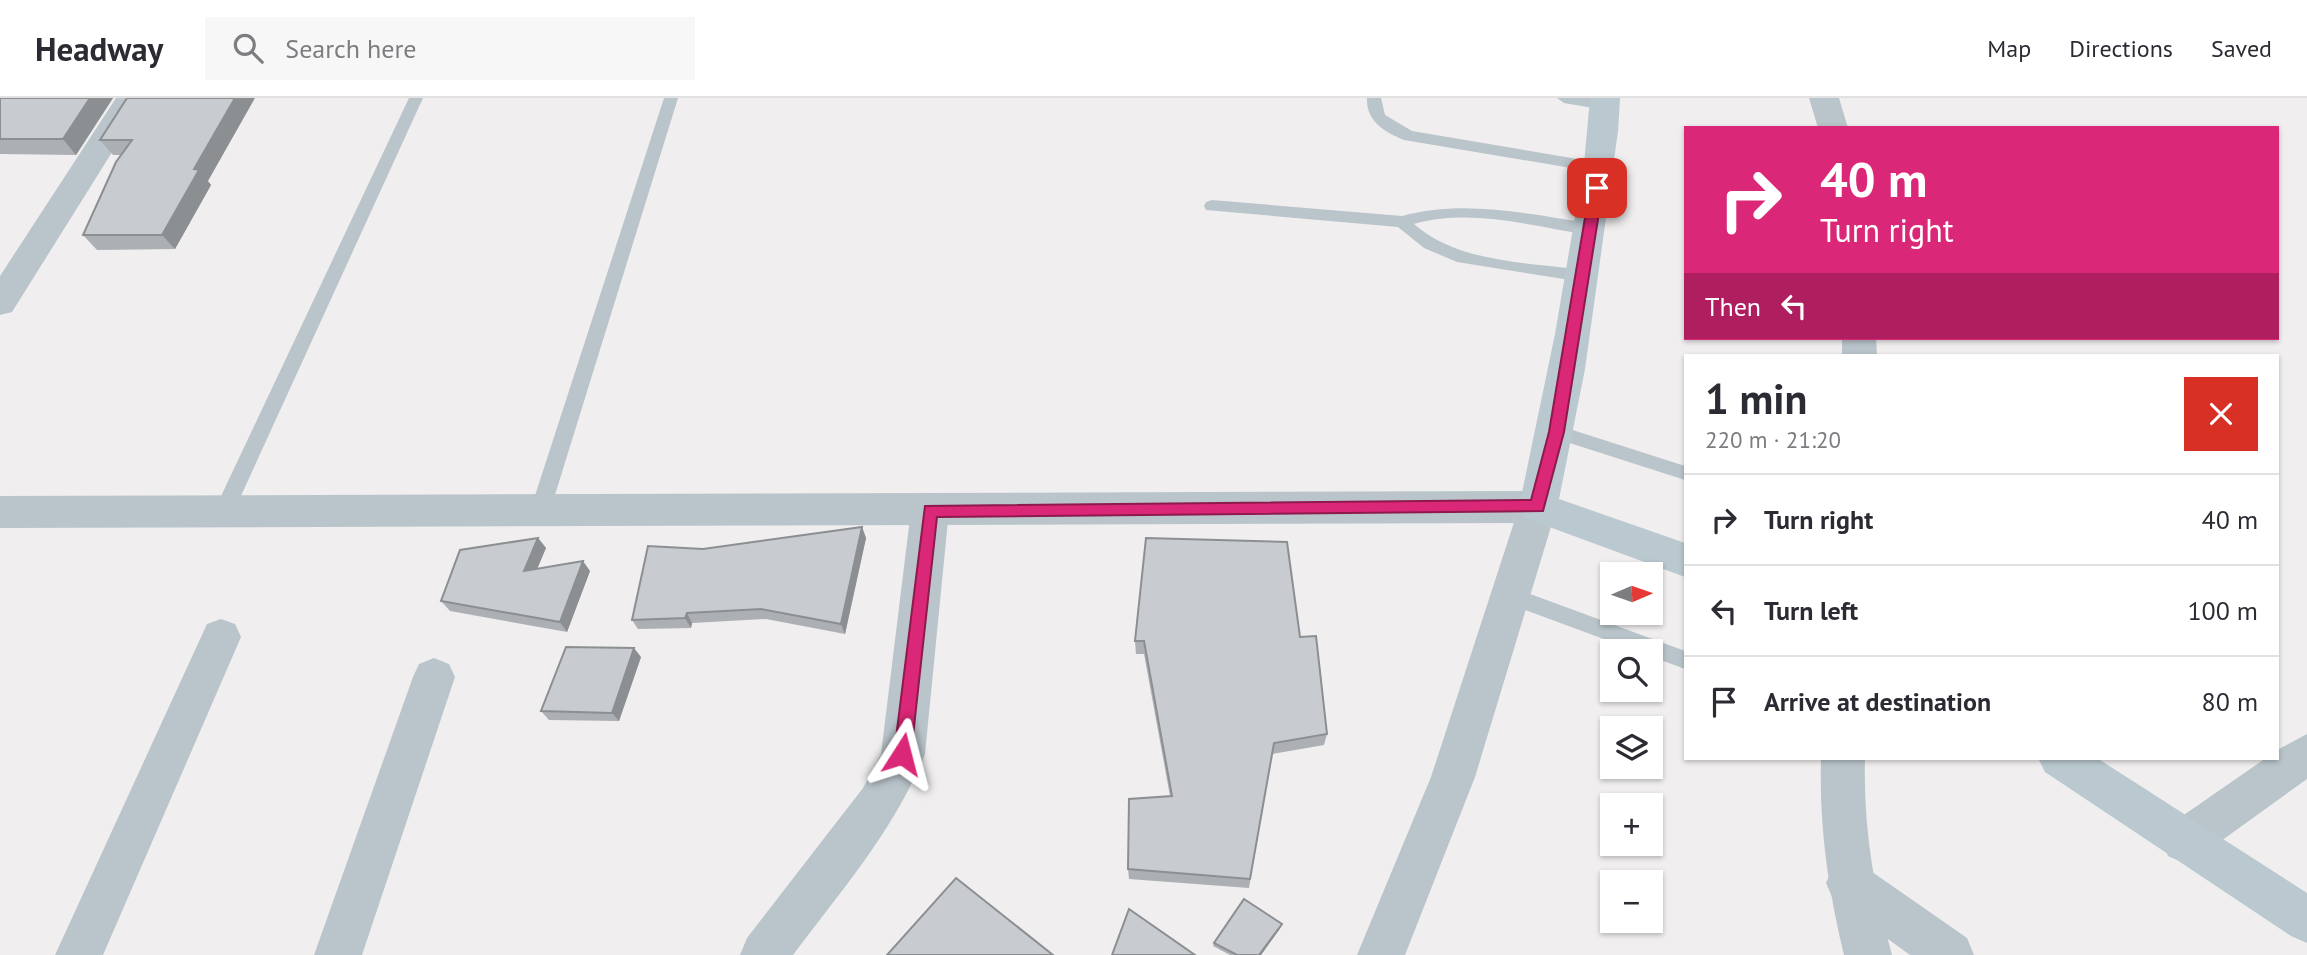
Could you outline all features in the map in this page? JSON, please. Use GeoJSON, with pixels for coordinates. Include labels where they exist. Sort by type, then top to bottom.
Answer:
{"type":"FeatureCollection","features":[{"type":"Feature","properties":{"kind":"main road"},"geometry":{"type":"LineString","coordinates":[[1605,101],[1601,168],[1557,432],[1538,507],[1684,560]]}},
{"type":"Feature","properties":{"kind":"main road"},"geometry":{"type":"LineString","coordinates":[[2063,760],[2307,920]]}},
{"type":"Feature","properties":{"kind":"street"},"geometry":{"type":"LineString","coordinates":[[0,303],[131,98]]}},
{"type":"Feature","properties":{"kind":"street"},"geometry":{"type":"LineString","coordinates":[[1824,98],[1832,126]]}},
{"type":"Feature","properties":{"kind":"street"},"geometry":{"type":"LineString","coordinates":[[0,512],[1538,507],[1453,777],[1381,955]]}},
{"type":"Feature","properties":{"kind":"street"},"geometry":{"type":"LineString","coordinates":[[764,955],[879,803],[893,779],[902,754],[930,510]]}},
{"type":"Feature","properties":{"kind":"street"},"geometry":{"type":"LineString","coordinates":[[79,955],[221,637]]}},
{"type":"Feature","properties":{"kind":"street"},"geometry":{"type":"LineString","coordinates":[[338,955],[434,677]]}},
{"type":"Feature","properties":{"kind":"street"},"geometry":{"type":"LineString","coordinates":[[2184,841],[2307,754]]}},
{"type":"Feature","properties":{"kind":"street"},"geometry":{"type":"LineString","coordinates":[[1843,760],[1843,824],[1849,883],[1868,955]]}},
{"type":"Feature","properties":{"kind":"street"},"geometry":{"type":"LineString","coordinates":[[1849,883],[1950,955]]}},
{"type":"Feature","properties":{"kind":"lane"},"geometry":{"type":"LineString","coordinates":[[224,511],[416,98]]}},
{"type":"Feature","properties":{"kind":"lane"},"geometry":{"type":"LineString","coordinates":[[540,511],[671,98]]}},
{"type":"Feature","properties":{"kind":"lane"},"geometry":{"type":"LineString","coordinates":[[1374,98],[1374,110],[1379,118],[1386,125],[1409,136],[1601,168]]}},
{"type":"Feature","properties":{"kind":"lane"},"geometry":{"type":"LineString","coordinates":[[1564,98],[1605,101]]}},
{"type":"Feature","properties":{"kind":"lane"},"geometry":{"type":"LineString","coordinates":[[1212,206],[1402,222],[1431,213],[1465,212],[1590,229]]}},
{"type":"Feature","properties":{"kind":"lane"},"geometry":{"type":"LineString","coordinates":[[1402,222],[1427,244],[1454,255],[1583,276]]}},
{"type":"Feature","properties":{"kind":"lane"},"geometry":{"type":"LineString","coordinates":[[1557,432],[1684,473]]}},
{"type":"Feature","properties":{"kind":"lane"},"geometry":{"type":"LineString","coordinates":[[1511,596],[1684,660]]}},
{"type":"Feature","properties":{"kind":"building"},"geometry":{"type":"Polygon","coordinates":[[[0,98],[90,98],[63,139],[0,139],[0,98]]]}},
{"type":"Feature","properties":{"kind":"building"},"geometry":{"type":"Polygon","coordinates":[[[127,98],[235,98],[194,169],[199,170],[162,235],[83,235],[116,162],[132,140],[100,140],[127,98]]]}},
{"type":"Feature","properties":{"kind":"building"},"geometry":{"type":"Polygon","coordinates":[[[862,527],[841,624],[761,609],[687,613],[685,618],[632,620],[648,546],[703,549],[862,527]]]}},
{"type":"Feature","properties":{"kind":"building"},"geometry":{"type":"Polygon","coordinates":[[[538,538],[524,571],[583,561],[560,622],[441,601],[460,550],[538,538]]]}},
{"type":"Feature","properties":{"kind":"building"},"geometry":{"type":"Polygon","coordinates":[[[1146,538],[1287,542],[1300,637],[1316,636],[1327,734],[1274,743],[1250,879],[1128,869],[1129,799],[1172,796],[1144,641],[1135,641],[1146,538]]]}},
{"type":"Feature","properties":{"kind":"building"},"geometry":{"type":"Polygon","coordinates":[[[566,647],[634,648],[612,713],[541,711],[566,647]]]}},
{"type":"Feature","properties":{"kind":"building"},"geometry":{"type":"Polygon","coordinates":[[[956,878],[1053,955],[887,955],[956,878]]]}},
{"type":"Feature","properties":{"kind":"building"},"geometry":{"type":"Polygon","coordinates":[[[1244,899],[1282,924],[1259,955],[1237,955],[1214,943],[1244,899]]]}},
{"type":"Feature","properties":{"kind":"building"},"geometry":{"type":"Polygon","coordinates":[[[1129,909],[1195,955],[1112,955],[1129,909]]]}},
{"type":"Feature","properties":{"kind":"route"},"geometry":{"type":"LineString","coordinates":[[902,754],[930,510],[1538,507],[1557,432],[1597,188]]}}]}
